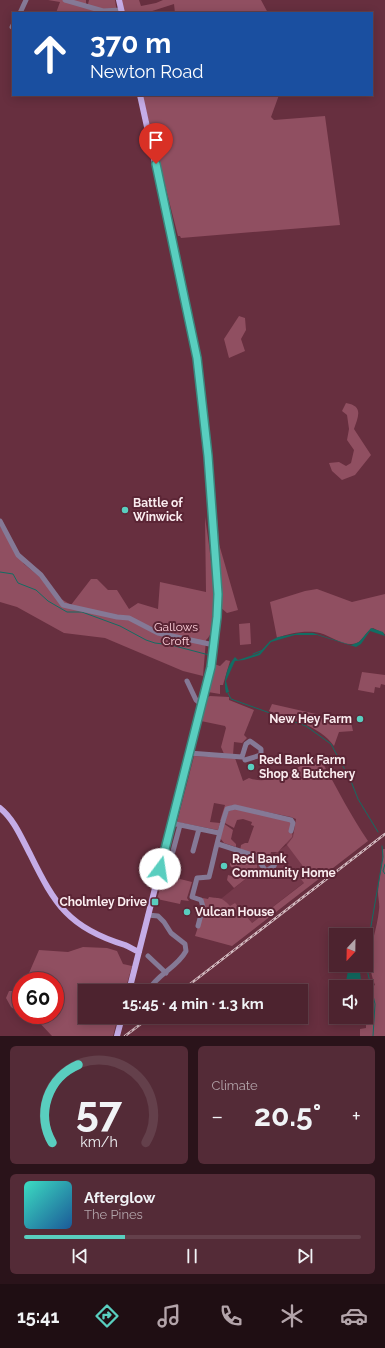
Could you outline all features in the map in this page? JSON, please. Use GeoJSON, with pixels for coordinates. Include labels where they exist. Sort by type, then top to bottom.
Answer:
{"type":"FeatureCollection","features":[{"type":"Feature","properties":{"kind":"main road"},"geometry":{"type":"LineString","coordinates":[[119,0],[121,11]]}},
{"type":"Feature","properties":{"kind":"main road"},"geometry":{"type":"LineString","coordinates":[[131,984],[211,667],[217,617],[217,581],[199,370],[188,313],[140,96]]}},
{"type":"Feature","properties":{"kind":"main road"},"geometry":{"type":"LineString","coordinates":[[0,808],[19,833],[45,885],[69,916],[80,926],[98,936],[139,949]]}},
{"type":"Feature","properties":{"kind":"main road"},"geometry":{"type":"LineString","coordinates":[[117,1036],[120,1024]]}},
{"type":"Feature","properties":{"kind":"street"},"geometry":{"type":"LineString","coordinates":[[20,12],[26,0]]}},
{"type":"Feature","properties":{"kind":"street"},"geometry":{"type":"LineString","coordinates":[[65,0],[103,11],[121,11]]}},
{"type":"Feature","properties":{"kind":"street"},"geometry":{"type":"LineString","coordinates":[[0,521],[18,555],[41,574],[63,605],[117,617],[125,617],[158,633],[214,645]]}},
{"type":"Feature","properties":{"kind":"street"},"geometry":{"type":"LineString","coordinates":[[187,681],[196,700],[201,704]]}},
{"type":"Feature","properties":{"kind":"street"},"geometry":{"type":"LineString","coordinates":[[189,753],[242,756],[246,744],[250,740],[261,749],[261,755],[245,760]]}},
{"type":"Feature","properties":{"kind":"street"},"geometry":{"type":"LineString","coordinates":[[198,926],[203,906],[201,900],[192,896],[197,878],[209,877],[218,844],[219,833],[227,809],[235,807],[291,820],[291,831]]}},
{"type":"Feature","properties":{"kind":"street"},"geometry":{"type":"LineString","coordinates":[[171,823],[219,833]]}},
{"type":"Feature","properties":{"kind":"street"},"geometry":{"type":"LineString","coordinates":[[169,866],[180,825]]}},
{"type":"Feature","properties":{"kind":"street"},"geometry":{"type":"LineString","coordinates":[[193,851],[198,829]]}},
{"type":"Feature","properties":{"kind":"street"},"geometry":{"type":"LineString","coordinates":[[218,844],[255,856]]}},
{"type":"Feature","properties":{"kind":"street"},"geometry":{"type":"LineString","coordinates":[[148,915],[158,916],[171,933],[184,944],[186,951],[182,960],[153,984]]}},
{"type":"Feature","properties":{"kind":"street"},"geometry":{"type":"LineString","coordinates":[[186,951],[193,952]]}},
{"type":"Feature","properties":{"kind":"street"},"geometry":{"type":"LineString","coordinates":[[148,956],[166,973]]}},
{"type":"Feature","properties":{"kind":"shaded area"},"geometry":{"type":"Polygon","coordinates":[[[371,628],[383,632],[385,636],[370,631],[361,644],[356,647],[317,635],[295,635],[271,642],[260,655],[235,661],[226,681],[229,692],[226,693],[225,683],[226,674],[235,657],[238,660],[259,653],[270,641],[278,637],[299,633],[313,633],[351,645],[359,642],[371,628]]]}},
{"type":"Feature","properties":{"kind":"shaded area"},"geometry":{"type":"Polygon","coordinates":[[[336,802],[310,878],[226,943],[212,906],[257,870],[257,865],[251,862],[255,852],[274,854],[287,845],[284,841],[336,802]]]}},
{"type":"Feature","properties":{"kind":"shaded area"},"geometry":{"type":"Polygon","coordinates":[[[348,972],[360,972],[361,980],[346,980],[348,972]]]}},
{"type":"Feature","properties":{"kind":"green space"},"geometry":{"type":"Polygon","coordinates":[[[48,0],[86,0],[86,4],[88,4],[89,0],[115,0],[117,12],[56,12],[60,2],[48,0]]]}},
{"type":"Feature","properties":{"kind":"green space"},"geometry":{"type":"Polygon","coordinates":[[[121,0],[139,0],[141,6],[163,0],[261,0],[267,12],[175,12],[174,4],[149,12],[124,12],[121,0]]]}},
{"type":"Feature","properties":{"kind":"green space"},"geometry":{"type":"Polygon","coordinates":[[[142,96],[279,96],[271,117],[274,120],[325,116],[340,225],[181,238],[178,236],[142,96]]]}},
{"type":"Feature","properties":{"kind":"green space"},"geometry":{"type":"Polygon","coordinates":[[[239,316],[245,318],[246,330],[241,339],[245,351],[229,358],[224,339],[239,316]]]}},
{"type":"Feature","properties":{"kind":"green space"},"geometry":{"type":"Polygon","coordinates":[[[346,403],[352,404],[357,409],[358,416],[354,429],[371,455],[355,475],[342,480],[332,471],[329,463],[339,462],[346,466],[351,463],[354,450],[347,440],[349,429],[347,415],[342,411],[346,403]]]}},
{"type":"Feature","properties":{"kind":"green space","name":"Gallows Croft"},"geometry":{"type":"Polygon","coordinates":[[[205,517],[211,562],[214,602],[211,632],[206,640],[203,676],[183,671],[105,638],[64,633],[17,607],[0,602],[0,526],[24,564],[46,582],[53,594],[71,605],[91,579],[97,579],[108,590],[117,590],[129,609],[138,603],[158,609],[160,582],[206,592],[205,517]]]}},
{"type":"Feature","properties":{"kind":"green space"},"geometry":{"type":"Polygon","coordinates":[[[217,517],[219,544],[238,610],[227,613],[220,607],[215,518],[217,517]]]}},
{"type":"Feature","properties":{"kind":"green space"},"geometry":{"type":"Polygon","coordinates":[[[317,589],[352,602],[385,594],[385,634],[373,628],[367,632],[359,642],[352,644],[340,642],[324,634],[315,632],[298,632],[277,638],[270,602],[305,591],[317,589]]]}},
{"type":"Feature","properties":{"kind":"green space"},"geometry":{"type":"Polygon","coordinates":[[[250,623],[251,644],[240,645],[239,624],[250,623]]]}},
{"type":"Feature","properties":{"kind":"green space"},"geometry":{"type":"Polygon","coordinates":[[[226,660],[230,661],[223,685],[220,685],[220,694],[208,692],[214,664],[220,666],[226,660]]]}},
{"type":"Feature","properties":{"kind":"green space"},"geometry":{"type":"Polygon","coordinates":[[[362,672],[385,675],[385,685],[381,684],[380,688],[375,687],[374,693],[358,690],[362,672]]]}},
{"type":"Feature","properties":{"kind":"green space"},"geometry":{"type":"Polygon","coordinates":[[[210,696],[229,697],[229,700],[254,710],[244,735],[247,738],[242,743],[234,742],[233,755],[224,754],[221,747],[226,728],[225,726],[201,721],[206,698],[210,696]]]}},
{"type":"Feature","properties":{"kind":"green space"},"geometry":{"type":"Polygon","coordinates":[[[272,704],[351,722],[353,731],[339,732],[334,746],[321,733],[313,728],[296,720],[269,711],[272,704]]]}},
{"type":"Feature","properties":{"kind":"green space"},"geometry":{"type":"Polygon","coordinates":[[[318,755],[368,841],[232,946],[195,936],[203,898],[220,898],[230,906],[235,903],[252,923],[304,883],[301,879],[308,873],[287,845],[293,837],[296,819],[291,817],[233,805],[228,807],[222,821],[220,821],[225,805],[214,803],[210,822],[220,823],[218,830],[177,822],[194,756],[235,758],[243,781],[249,778],[267,780],[276,778],[294,770],[318,755]]]}},
{"type":"Feature","properties":{"kind":"green space"},"geometry":{"type":"Polygon","coordinates":[[[235,809],[253,810],[294,820],[292,837],[278,852],[271,852],[270,856],[240,851],[241,845],[248,843],[254,826],[251,825],[252,822],[243,819],[237,820],[234,828],[223,822],[229,811],[235,809]]]}},
{"type":"Feature","properties":{"kind":"green space"},"geometry":{"type":"Polygon","coordinates":[[[223,823],[233,830],[231,839],[236,844],[236,847],[224,843],[220,838],[223,823]]]}},
{"type":"Feature","properties":{"kind":"green space"},"geometry":{"type":"Polygon","coordinates":[[[383,849],[385,849],[385,1036],[360,1036],[360,1029],[366,1028],[366,1024],[373,1024],[373,986],[375,985],[371,972],[373,972],[373,939],[379,910],[378,892],[383,849]]]}},
{"type":"Feature","properties":{"kind":"green space"},"geometry":{"type":"Polygon","coordinates":[[[238,855],[257,865],[257,870],[234,888],[227,880],[228,875],[239,878],[241,870],[231,867],[230,865],[230,863],[235,864],[238,855]]]}},
{"type":"Feature","properties":{"kind":"green space"},"geometry":{"type":"Polygon","coordinates":[[[164,875],[192,882],[187,898],[189,901],[181,900],[180,904],[157,899],[164,875]]]}},
{"type":"Feature","properties":{"kind":"green space"},"geometry":{"type":"Polygon","coordinates":[[[83,947],[107,948],[117,951],[123,964],[132,966],[127,984],[78,984],[78,1024],[116,1024],[113,1036],[52,1036],[41,1024],[64,1024],[64,972],[29,972],[39,950],[68,952],[83,947]]]}},
{"type":"Feature","properties":{"kind":"green space"},"geometry":{"type":"Polygon","coordinates":[[[9,991],[12,991],[12,1008],[11,1007],[6,998],[9,991]]]}},
{"type":"Feature","properties":{"kind":"waterway"},"geometry":{"type":"LineString","coordinates":[[0,572],[13,574],[18,583],[36,590],[48,601],[67,612],[82,612],[120,626],[146,640],[209,655]]}},
{"type":"Feature","properties":{"kind":"waterway"},"geometry":{"type":"LineString","coordinates":[[253,654],[263,650]]}},
{"type":"Feature","properties":{"kind":"waterway"},"geometry":{"type":"LineString","coordinates":[[228,693],[231,699],[306,726],[331,744],[351,781],[358,799],[378,832]]}},
{"type":"Feature","properties":{"kind":"waterway"},"geometry":{"type":"LineString","coordinates":[[371,928],[383,857],[382,846]]}},
{"type":"Feature","properties":{"kind":"waterway"},"geometry":{"type":"LineString","coordinates":[[385,864],[383,871],[385,874]]}},
{"type":"Feature","properties":{"kind":"waterway"},"geometry":{"type":"LineString","coordinates":[[368,972],[375,1004],[373,1036]]}},
{"type":"Feature","properties":{"kind":"railway"},"geometry":{"type":"LineString","coordinates":[[190,984],[385,834]]}},
{"type":"Feature","properties":{"kind":"railway"},"geometry":{"type":"LineString","coordinates":[[125,1036],[141,1024]]}},
{"type":"Feature","properties":{"kind":"place","name":"Battle of Winwick"},"geometry":{"type":"Point","coordinates":[125,510]}},
{"type":"Feature","properties":{"kind":"place","name":"New Hey Farm"},"geometry":{"type":"Point","coordinates":[360,719]}},
{"type":"Feature","properties":{"kind":"place","name":"Red Bank Farm Shop & Butchery"},"geometry":{"type":"Point","coordinates":[251,767]}},
{"type":"Feature","properties":{"kind":"place","name":"Red Bank Community Home"},"geometry":{"type":"Point","coordinates":[224,866]}},
{"type":"Feature","properties":{"kind":"place","name":"Cholmley Drive"},"geometry":{"type":"Point","coordinates":[155,902]}},
{"type":"Feature","properties":{"kind":"place","name":"Vulcan House"},"geometry":{"type":"Point","coordinates":[187,912]}},
{"type":"Feature","properties":{"kind":"route"},"geometry":{"type":"LineString","coordinates":[[156,164],[197,358],[208,456],[218,594],[211,667],[160,869]]}}]}
